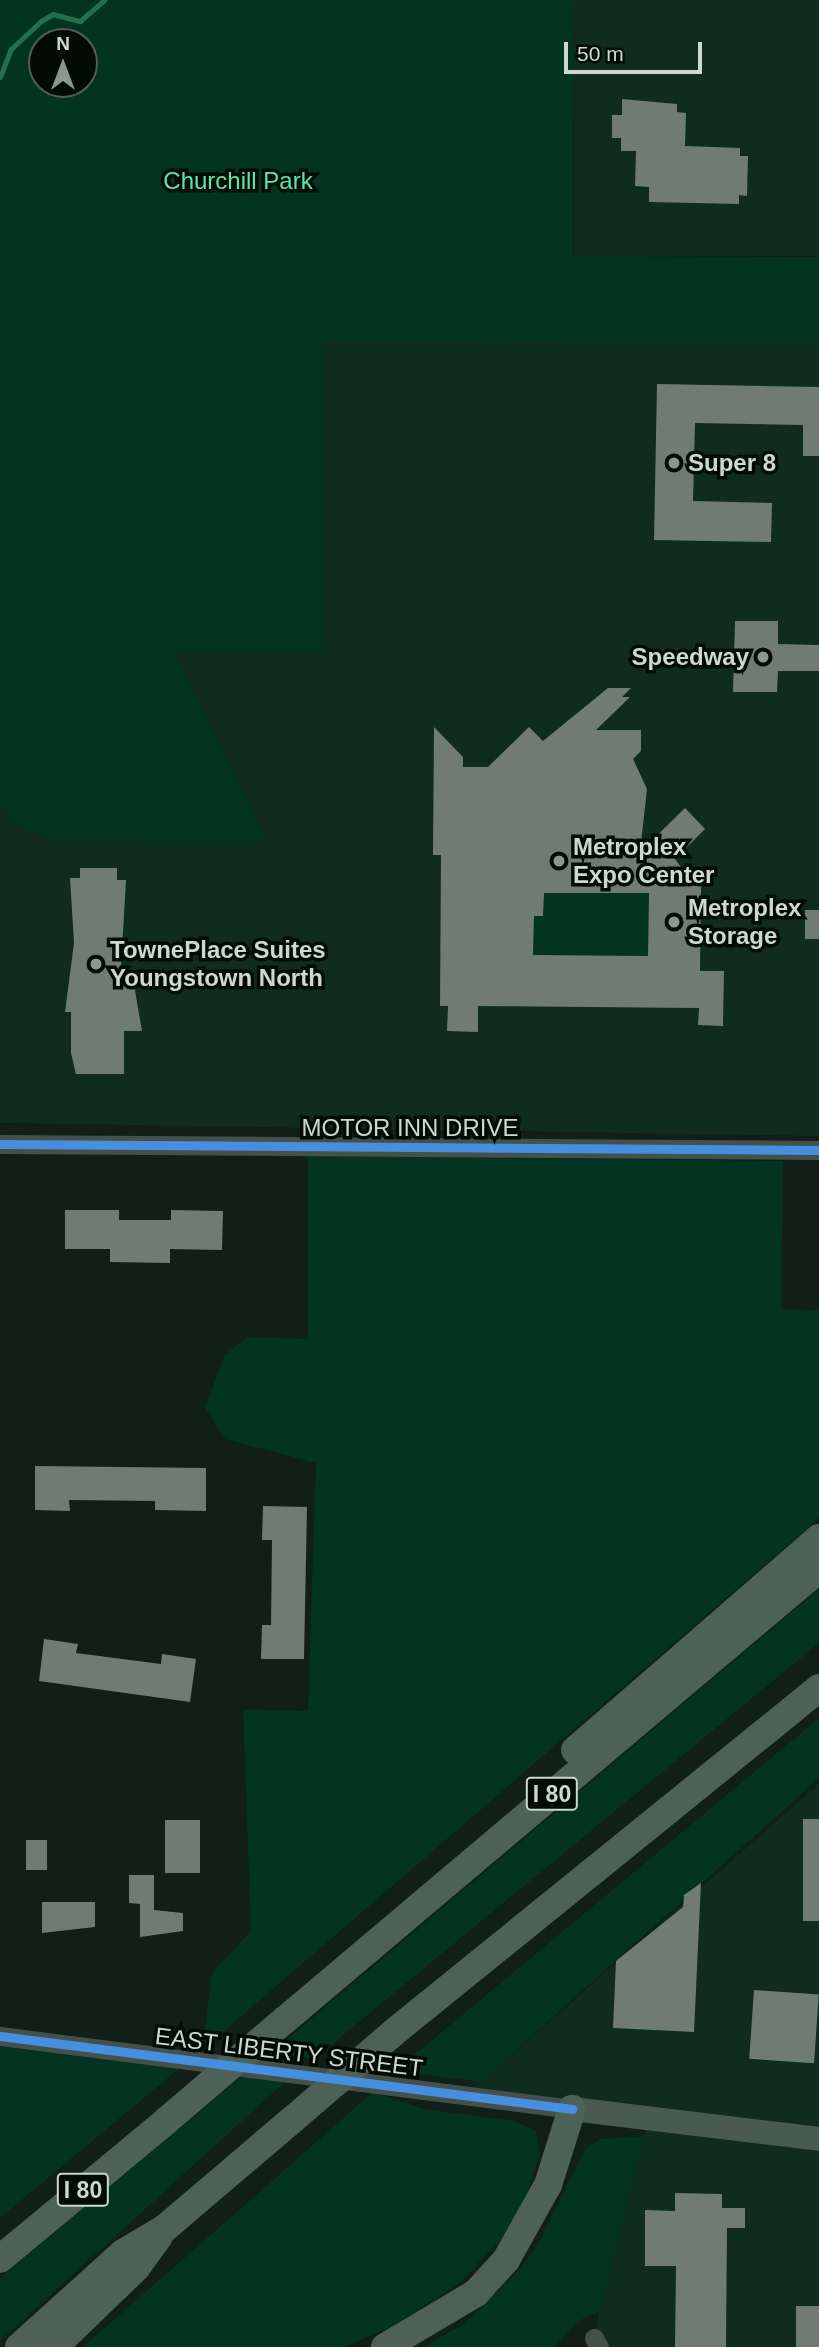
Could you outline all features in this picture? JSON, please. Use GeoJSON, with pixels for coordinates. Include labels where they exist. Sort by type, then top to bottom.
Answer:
{"type":"FeatureCollection","features":[{"type":"Feature","properties":{"kind":"highway"},"geometry":{"type":"LineString","coordinates":[[347,1967],[404,1898],[819,1538]]}},
{"type":"Feature","properties":{"kind":"highway","name":"I 80"},"geometry":{"type":"LineString","coordinates":[[0,2259],[819,1569]]}},
{"type":"Feature","properties":{"kind":"highway"},"geometry":{"type":"LineString","coordinates":[[19,2347],[123,2253],[165,2228],[393,2033],[819,1688]]}},
{"type":"Feature","properties":{"kind":"highway"},"geometry":{"type":"LineString","coordinates":[[385,2347],[476,2293],[506,2260],[548,2185],[572,2109]]}},
{"type":"Feature","properties":{"kind":"highway"},"geometry":{"type":"LineString","coordinates":[[0,2238],[33,2211],[102,2173]]}},
{"type":"Feature","properties":{"kind":"highway"},"geometry":{"type":"LineString","coordinates":[[54,2347],[136,2268],[165,2228]]}},
{"type":"Feature","properties":{"kind":"main road","name":"EAST LIBERTY STREET"},"geometry":{"type":"LineString","coordinates":[[572,2109],[819,2139]]}},
{"type":"Feature","properties":{"kind":"street","name":"MOTOR INN DRIVE"},"geometry":{"type":"LineString","coordinates":[[0,1144],[819,1150]]}},
{"type":"Feature","properties":{"kind":"street","name":"EAST LIBERTY STREET"},"geometry":{"type":"LineString","coordinates":[[0,2036],[572,2109]]}},
{"type":"Feature","properties":{"kind":"shaded area"},"geometry":{"type":"Polygon","coordinates":[[[574,0],[819,0],[819,256],[574,256],[574,0]]]}},
{"type":"Feature","properties":{"kind":"shaded area"},"geometry":{"type":"Polygon","coordinates":[[[323,341],[819,343],[819,1136],[0,1123],[0,806],[11,818],[174,652],[322,652],[323,341]]]}},
{"type":"Feature","properties":{"kind":"shaded area"},"geometry":{"type":"Polygon","coordinates":[[[819,1784],[819,2347],[599,2347],[594,2338],[611,2248],[649,2119],[467,2094],[819,1784]]]}},
{"type":"Feature","properties":{"kind":"green space","name":"Churchill Park"},"geometry":{"type":"Polygon","coordinates":[[[0,0],[574,0],[573,256],[819,257],[819,343],[323,342],[322,652],[174,652],[267,841],[53,840],[16,825],[0,806],[0,0]]]}},
{"type":"Feature","properties":{"kind":"green space"},"geometry":{"type":"Polygon","coordinates":[[[544,893],[649,893],[648,950],[659,956],[533,955],[534,916],[543,916],[544,893]]]}},
{"type":"Feature","properties":{"kind":"green space"},"geometry":{"type":"Polygon","coordinates":[[[308,1156],[783,1161],[781,1309],[819,1310],[819,1518],[202,2050],[212,1973],[251,1931],[243,1709],[308,1711],[316,1463],[225,1439],[205,1408],[224,1356],[247,1337],[308,1339],[308,1156]]]}},
{"type":"Feature","properties":{"kind":"green space"},"geometry":{"type":"Polygon","coordinates":[[[819,1589],[819,1643],[314,2059],[272,2052],[819,1589]]]}},
{"type":"Feature","properties":{"kind":"green space"},"geometry":{"type":"Polygon","coordinates":[[[819,1718],[819,1778],[481,2082],[395,2071],[819,1718]]]}},
{"type":"Feature","properties":{"kind":"green space"},"geometry":{"type":"Polygon","coordinates":[[[0,2046],[181,2067],[0,2218],[0,2046]]]}},
{"type":"Feature","properties":{"kind":"green space"},"geometry":{"type":"Polygon","coordinates":[[[244,2075],[285,2082],[0,2341],[0,2278],[244,2075]]]}},
{"type":"Feature","properties":{"kind":"green space"},"geometry":{"type":"Polygon","coordinates":[[[373,2092],[424,2109],[514,2121],[536,2130],[540,2153],[527,2195],[501,2239],[460,2283],[391,2327],[344,2347],[83,2347],[373,2092]]]}},
{"type":"Feature","properties":{"kind":"green space"},"geometry":{"type":"Polygon","coordinates":[[[644,2136],[599,2312],[578,2321],[555,2347],[423,2347],[464,2324],[514,2276],[538,2244],[586,2148],[600,2139],[644,2136]]]}},
{"type":"Feature","properties":{"kind":"building"},"geometry":{"type":"Polygon","coordinates":[[[622,99],[677,104],[677,112],[686,113],[685,146],[740,148],[740,156],[748,156],[747,196],[739,195],[739,204],[649,202],[649,187],[635,186],[636,151],[621,151],[621,138],[612,138],[612,115],[622,115],[622,99]]]}},
{"type":"Feature","properties":{"kind":"building","name":"Super 8"},"geometry":{"type":"Polygon","coordinates":[[[657,384],[819,387],[819,456],[803,456],[803,425],[695,423],[693,501],[772,503],[771,542],[654,540],[657,384]]]}},
{"type":"Feature","properties":{"kind":"building"},"geometry":{"type":"Polygon","coordinates":[[[735,621],[778,621],[778,644],[819,645],[819,671],[778,671],[777,692],[733,692],[735,621]]]}},
{"type":"Feature","properties":{"kind":"building","name":"Metroplex Expo Center"},"geometry":{"type":"Polygon","coordinates":[[[608,688],[631,688],[622,697],[630,697],[596,730],[641,730],[641,751],[633,759],[647,789],[640,852],[685,808],[705,829],[675,859],[681,867],[664,884],[701,884],[700,971],[724,971],[723,1026],[698,1025],[699,1008],[478,1006],[478,1032],[447,1031],[448,1006],[440,1006],[441,855],[433,855],[434,727],[463,757],[463,767],[488,767],[529,727],[543,741],[608,688]],[[544,893],[543,916],[534,916],[533,955],[648,956],[649,893],[544,893]]]}},
{"type":"Feature","properties":{"kind":"building","name":"TownePlace Suites Youngstown North"},"geometry":{"type":"Polygon","coordinates":[[[80,868],[117,868],[117,880],[126,880],[120,985],[134,985],[142,1031],[124,1031],[124,1074],[76,1074],[71,1053],[71,1012],[65,1012],[74,943],[70,878],[80,878],[80,868]]]}},
{"type":"Feature","properties":{"kind":"building"},"geometry":{"type":"Polygon","coordinates":[[[805,910],[819,910],[819,939],[805,939],[805,910]]]}},
{"type":"Feature","properties":{"kind":"building"},"geometry":{"type":"Polygon","coordinates":[[[65,1210],[119,1210],[119,1220],[171,1220],[171,1210],[223,1211],[222,1250],[170,1249],[170,1263],[110,1262],[110,1249],[65,1249],[65,1210]]]}},
{"type":"Feature","properties":{"kind":"building"},"geometry":{"type":"Polygon","coordinates":[[[35,1466],[206,1468],[206,1511],[155,1510],[155,1501],[69,1500],[70,1511],[35,1510],[35,1466]]]}},
{"type":"Feature","properties":{"kind":"building"},"geometry":{"type":"Polygon","coordinates":[[[263,1506],[307,1507],[304,1659],[261,1659],[262,1625],[271,1625],[272,1540],[262,1540],[263,1506]]]}},
{"type":"Feature","properties":{"kind":"building"},"geometry":{"type":"Polygon","coordinates":[[[44,1639],[78,1644],[76,1653],[161,1664],[162,1654],[196,1659],[190,1702],[39,1681],[44,1639]]]}},
{"type":"Feature","properties":{"kind":"building"},"geometry":{"type":"Polygon","coordinates":[[[803,1819],[819,1819],[819,1921],[803,1921],[803,1819]]]}},
{"type":"Feature","properties":{"kind":"building"},"geometry":{"type":"Polygon","coordinates":[[[165,1820],[200,1820],[200,1873],[165,1873],[165,1820]]]}},
{"type":"Feature","properties":{"kind":"building"},"geometry":{"type":"Polygon","coordinates":[[[26,1840],[47,1840],[47,1870],[26,1870],[26,1840]]]}},
{"type":"Feature","properties":{"kind":"building"},"geometry":{"type":"Polygon","coordinates":[[[129,1875],[154,1875],[154,1910],[183,1913],[183,1931],[140,1937],[140,1904],[129,1903],[129,1875]]]}},
{"type":"Feature","properties":{"kind":"building"},"geometry":{"type":"Polygon","coordinates":[[[701,1883],[694,2032],[613,2028],[616,1961],[683,1907],[684,1895],[701,1883]]]}},
{"type":"Feature","properties":{"kind":"building"},"geometry":{"type":"Polygon","coordinates":[[[42,1902],[95,1902],[95,1927],[42,1933],[42,1902]]]}},
{"type":"Feature","properties":{"kind":"building"},"geometry":{"type":"Polygon","coordinates":[[[754,1990],[819,1995],[814,2063],[749,2059],[754,1990]]]}},
{"type":"Feature","properties":{"kind":"building"},"geometry":{"type":"Polygon","coordinates":[[[675,2193],[722,2194],[722,2208],[745,2208],[745,2228],[727,2228],[726,2347],[675,2347],[676,2266],[645,2266],[645,2210],[675,2211],[675,2193]]]}},
{"type":"Feature","properties":{"kind":"building"},"geometry":{"type":"Polygon","coordinates":[[[796,2306],[819,2306],[819,2347],[796,2347],[796,2306]]]}},
{"type":"Feature","properties":{"kind":"waterway"},"geometry":{"type":"LineString","coordinates":[[0,77],[11,49],[41,21],[53,14],[80,21],[104,0]]}},
{"type":"Feature","properties":{"kind":"cycle path"},"geometry":{"type":"LineString","coordinates":[[0,1144],[819,1150]]}},
{"type":"Feature","properties":{"kind":"cycle path"},"geometry":{"type":"LineString","coordinates":[[0,2036],[572,2109]]}},
{"type":"Feature","properties":{"kind":"place","name":"Super 8"},"geometry":{"type":"Point","coordinates":[674,463]}},
{"type":"Feature","properties":{"kind":"place","name":"Speedway"},"geometry":{"type":"Point","coordinates":[763,657]}},
{"type":"Feature","properties":{"kind":"place","name":"Metroplex Expo Center"},"geometry":{"type":"Point","coordinates":[559,861]}},
{"type":"Feature","properties":{"kind":"place","name":"Metroplex Storage"},"geometry":{"type":"Point","coordinates":[674,922]}},
{"type":"Feature","properties":{"kind":"place","name":"TownePlace Suites Youngstown North"},"geometry":{"type":"Point","coordinates":[96,964]}}]}
